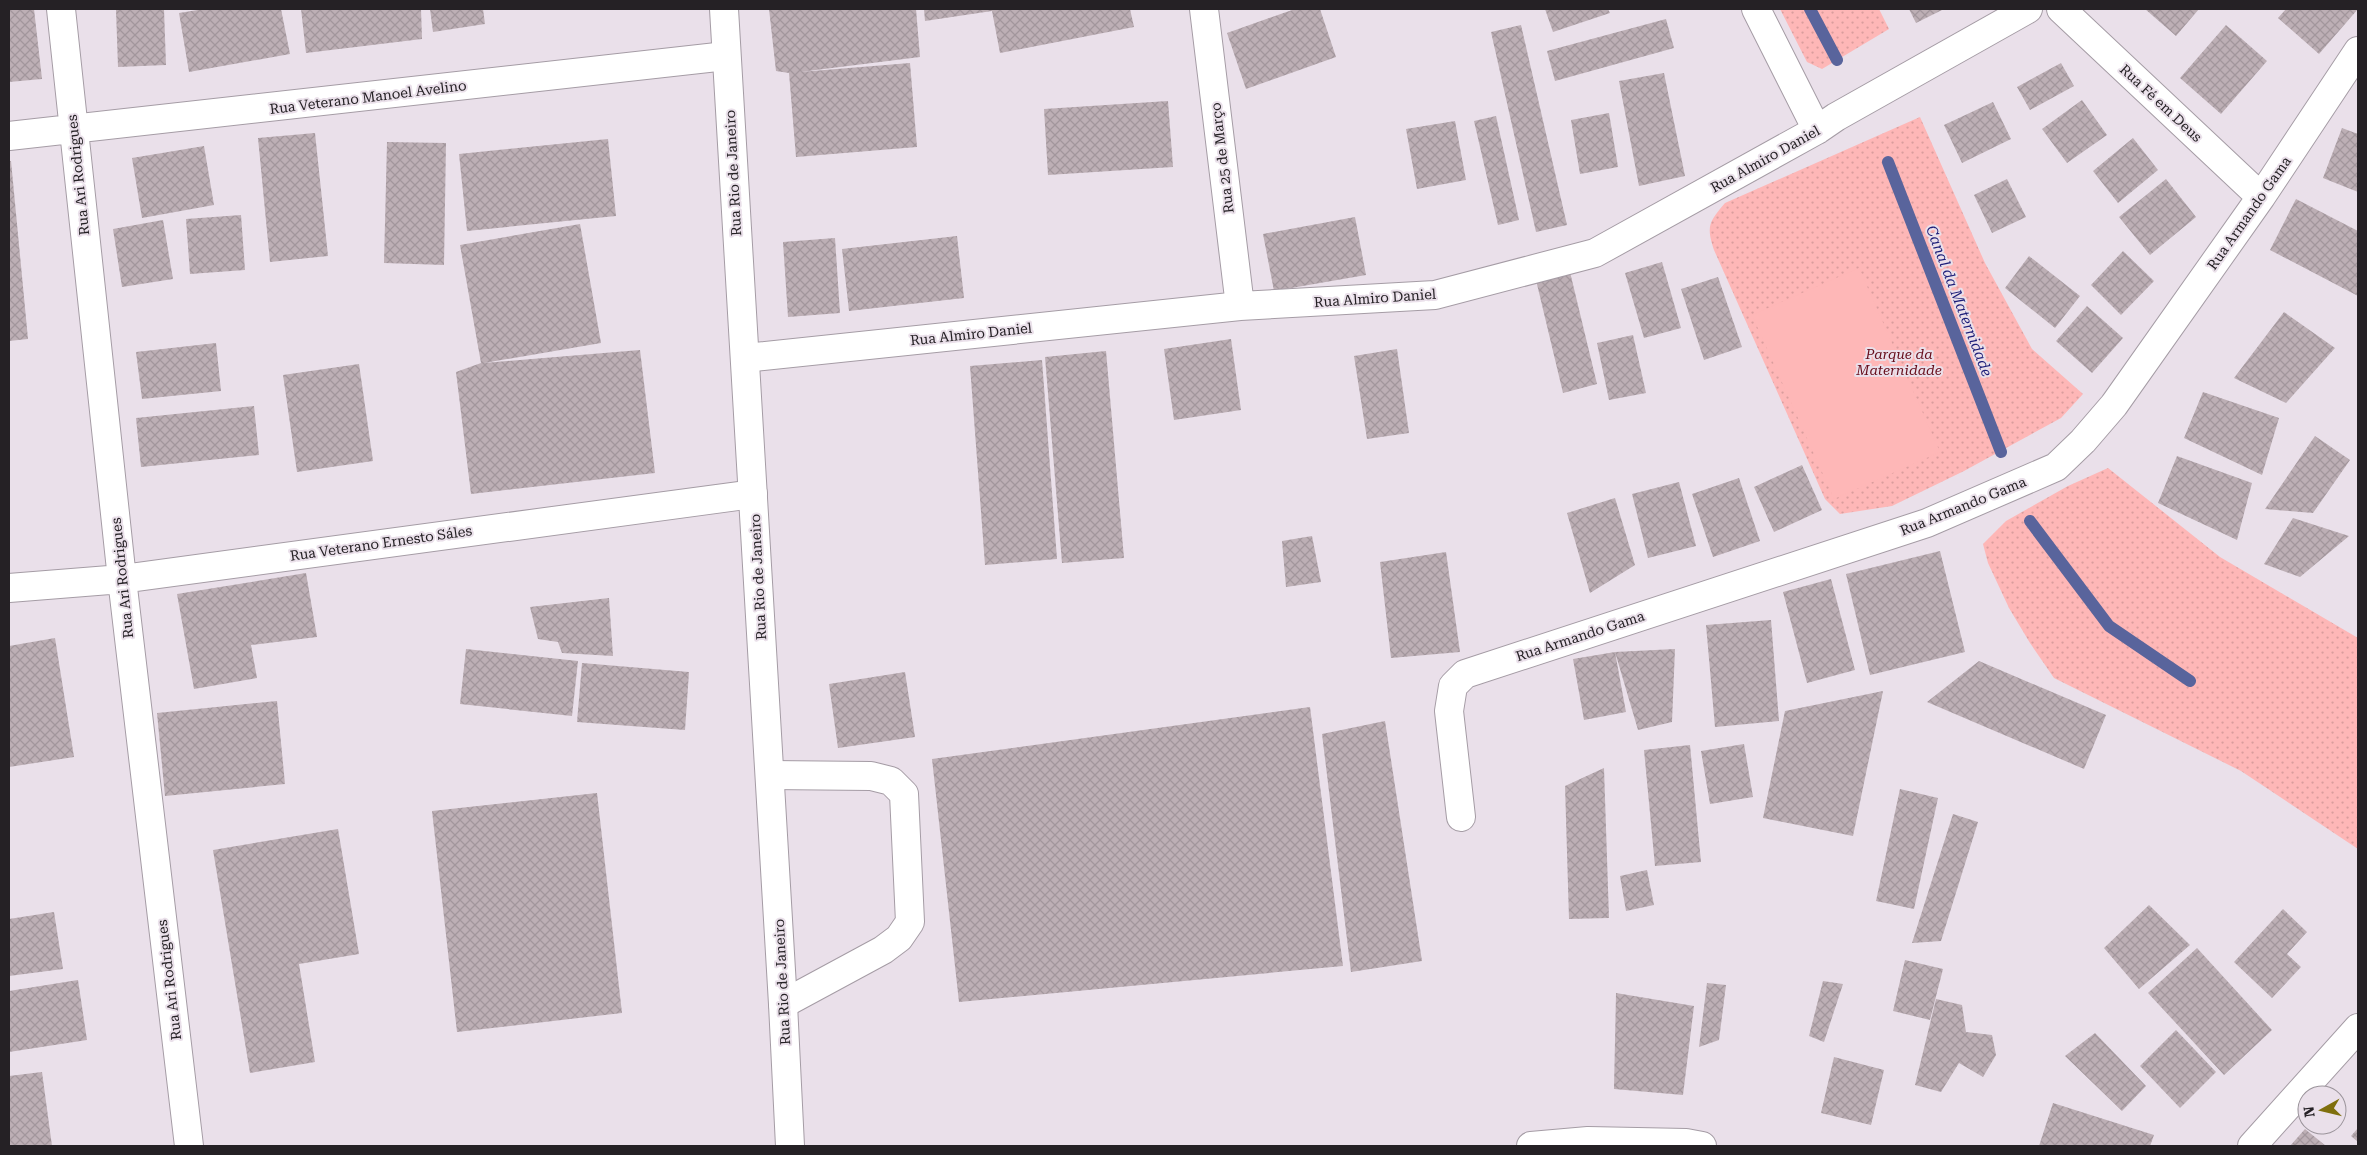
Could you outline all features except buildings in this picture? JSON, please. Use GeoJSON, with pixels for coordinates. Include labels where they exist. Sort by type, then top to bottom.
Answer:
{"type":"FeatureCollection","features":[{"type":"Feature","properties":{"kind":"street","name":"Rua Ari Rodrigues"},"geometry":{"type":"LineString","coordinates":[[61,9],[122,579],[189,1146]]}},
{"type":"Feature","properties":{"kind":"street","name":"Rua Rio de Janeiro"},"geometry":{"type":"LineString","coordinates":[[724,9],[790,1146]]}},
{"type":"Feature","properties":{"kind":"street","name":"Rua 25 de Março"},"geometry":{"type":"LineString","coordinates":[[1204,9],[1240,306]]}},
{"type":"Feature","properties":{"kind":"street"},"geometry":{"type":"LineString","coordinates":[[1756,9],[1826,124]]}},
{"type":"Feature","properties":{"kind":"street","name":"Rua Almiro Daniel"},"geometry":{"type":"LineString","coordinates":[[744,358],[1240,306],[1435,295],[1595,253],[2028,9]]}},
{"type":"Feature","properties":{"kind":"street","name":"Rua Fé em Deus"},"geometry":{"type":"LineString","coordinates":[[2061,9],[2261,197]]}},
{"type":"Feature","properties":{"kind":"street","name":"Rua Armando Gama"},"geometry":{"type":"LineString","coordinates":[[1461,817],[1449,711],[1453,686],[1465,674],[1927,523],[2056,467],[2083,442],[2114,405],[2261,197],[2358,51]]}},
{"type":"Feature","properties":{"kind":"street","name":"Rua Veterano Manoel Avelino"},"geometry":{"type":"LineString","coordinates":[[9,136],[726,56]]}},
{"type":"Feature","properties":{"kind":"street","name":"Rua Veterano Ernesto Sáles"},"geometry":{"type":"LineString","coordinates":[[9,588],[122,579],[753,494]]}},
{"type":"Feature","properties":{"kind":"street"},"geometry":{"type":"LineString","coordinates":[[770,776],[871,776],[891,781],[904,794],[910,922],[899,938],[882,950],[783,1004]]}},
{"type":"Feature","properties":{"kind":"street"},"geometry":{"type":"LineString","coordinates":[[2252,1146],[2358,1028]]}},
{"type":"Feature","properties":{"kind":"street"},"geometry":{"type":"LineString","coordinates":[[1530,1146],[1588,1141],[1686,1143],[1702,1146]]}},
{"type":"Feature","properties":{"kind":"green space"},"geometry":{"type":"Polygon","coordinates":[[[1780,9],[1879,9],[1889,29],[1822,69],[1807,62],[1780,9]]]}},
{"type":"Feature","properties":{"kind":"green space","name":"Parque da Maternidade"},"geometry":{"type":"Polygon","coordinates":[[[1920,117],[1985,263],[2032,349],[2083,394],[2061,418],[1964,471],[1892,506],[1840,514],[1825,499],[1714,250],[1710,235],[1710,225],[1715,215],[1725,203],[1920,117]]]}},
{"type":"Feature","properties":{"kind":"green space"},"geometry":{"type":"Polygon","coordinates":[[[1859,268],[1940,452],[1834,499],[1752,315],[1859,268]]]}},
{"type":"Feature","properties":{"kind":"green space"},"geometry":{"type":"Polygon","coordinates":[[[2108,468],[2220,557],[2358,638],[2358,849],[2241,771],[2054,678],[2030,643],[2009,608],[1988,563],[1983,544],[2006,521],[2068,486],[2108,468]]]}},
{"type":"Feature","properties":{"kind":"waterway","name":"Canal da Maternidade"},"geometry":{"type":"LineString","coordinates":[[1810,9],[1837,60]]}},
{"type":"Feature","properties":{"kind":"waterway","name":"Canal da Maternidade"},"geometry":{"type":"LineString","coordinates":[[1888,162],[2001,452]]}},
{"type":"Feature","properties":{"kind":"waterway","name":"Canal da Maternidade"},"geometry":{"type":"LineString","coordinates":[[2030,521],[2109,626],[2190,681]]}}]}
